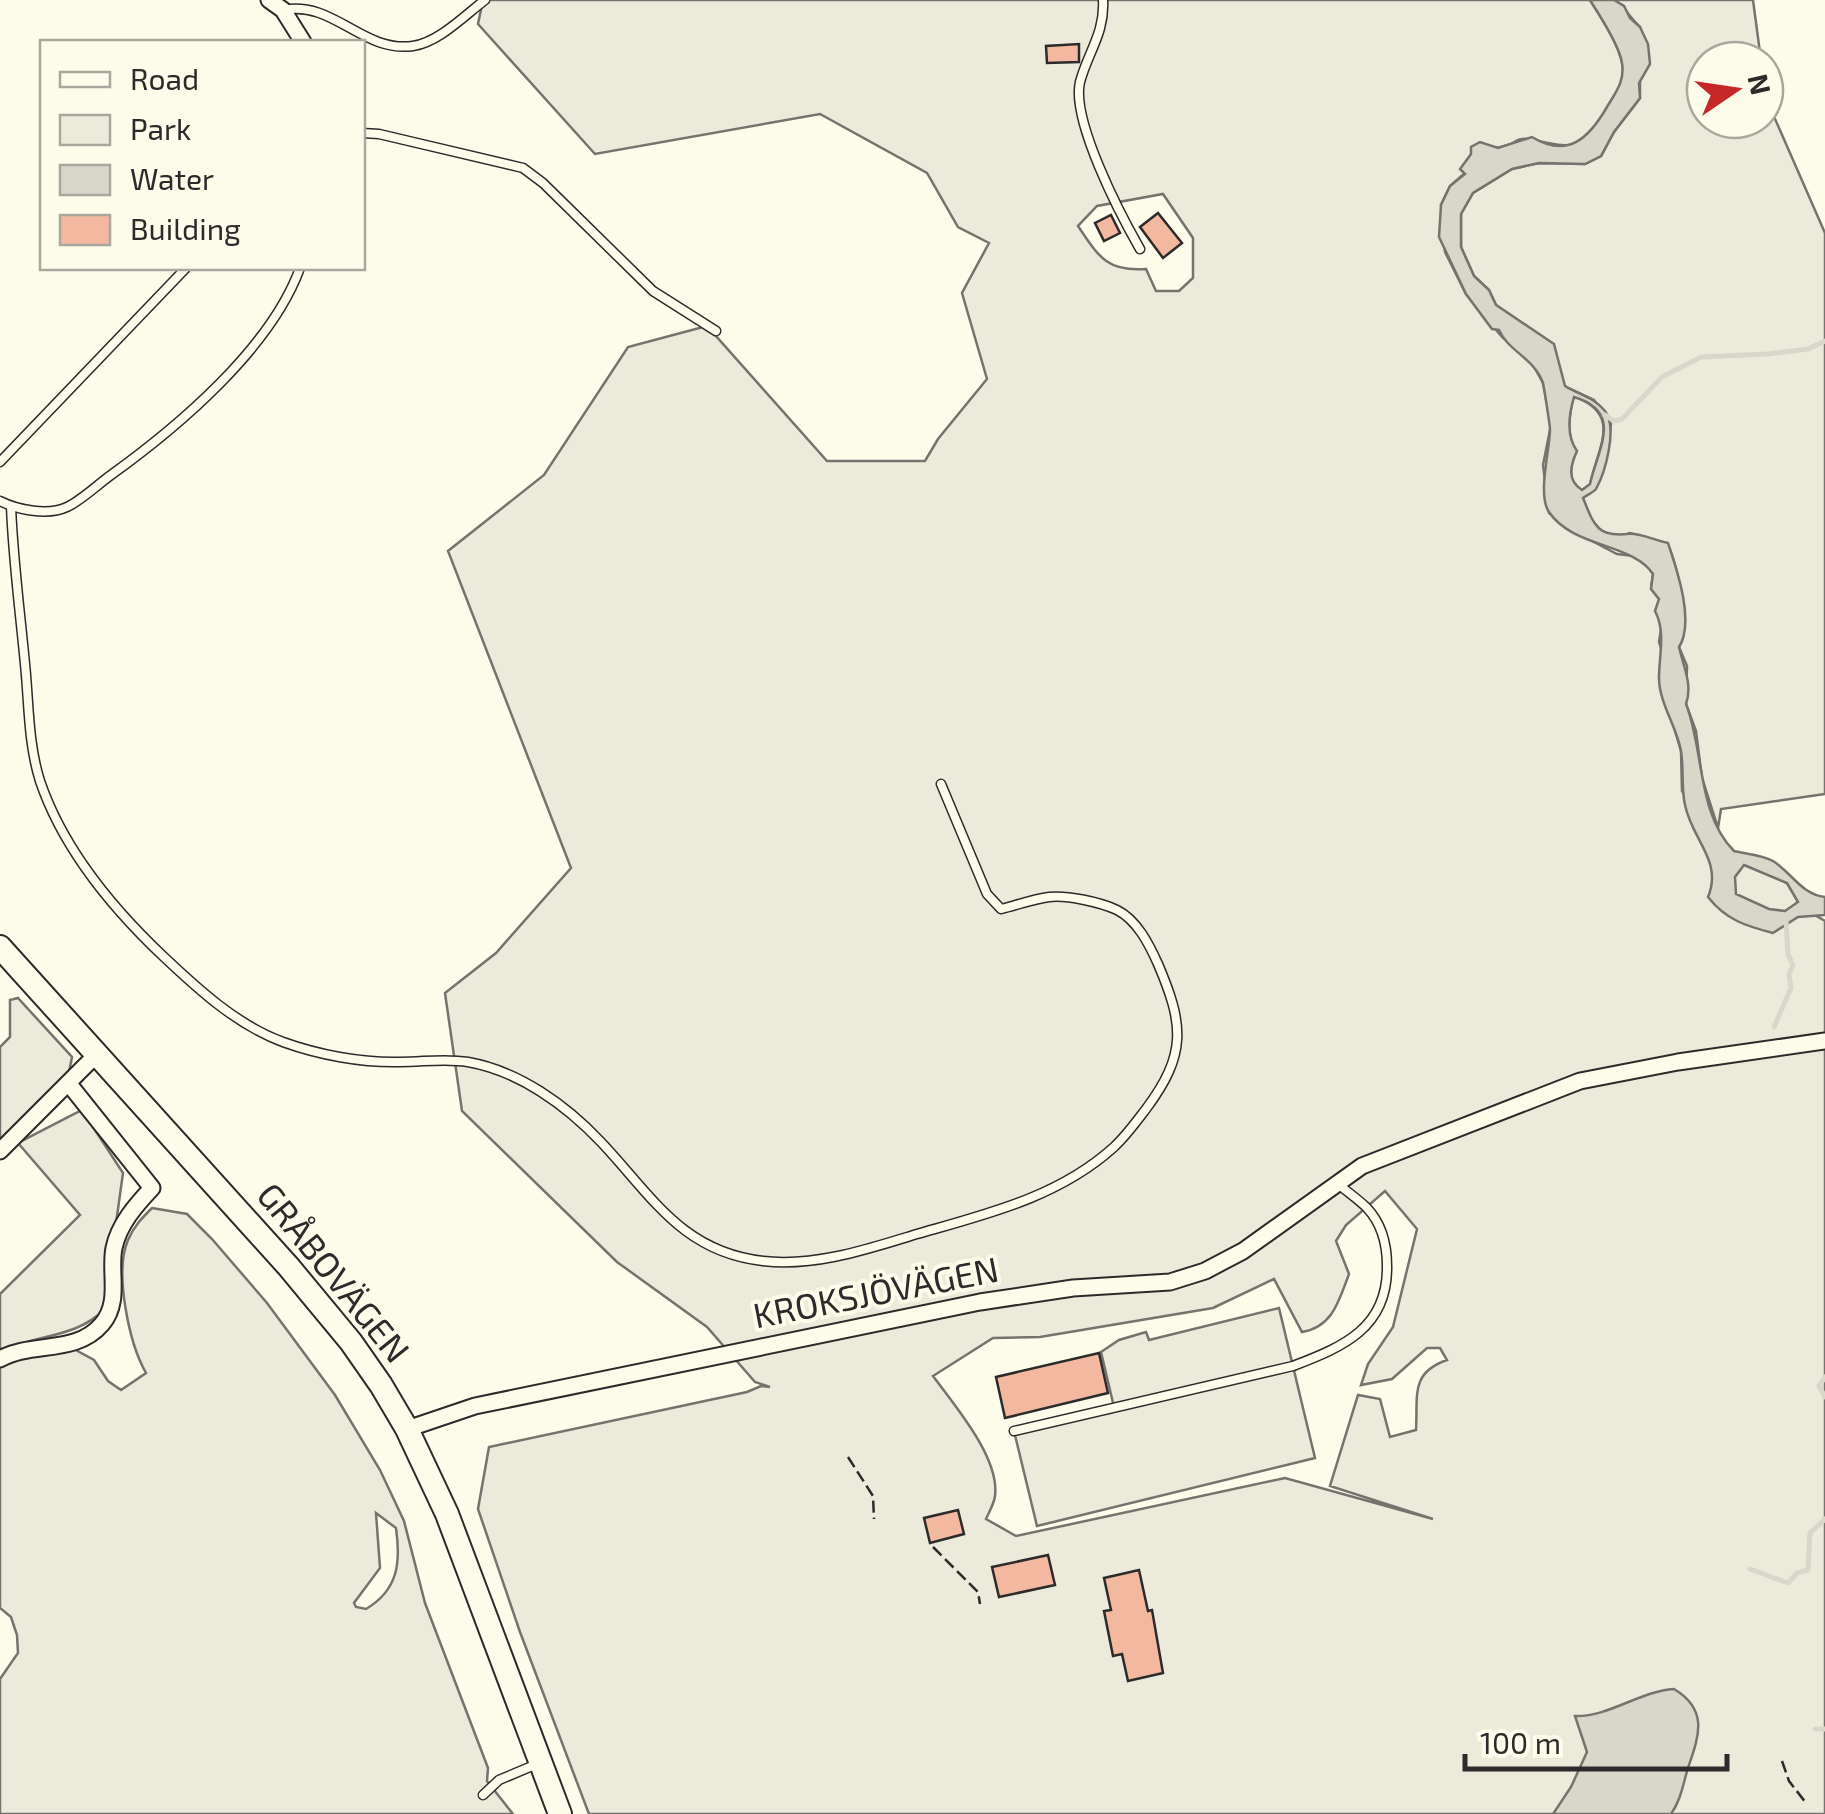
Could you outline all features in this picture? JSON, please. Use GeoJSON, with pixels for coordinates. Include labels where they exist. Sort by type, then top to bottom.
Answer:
{"type":"FeatureCollection","features":[{"type":"Feature","properties":{"kind":"main road","name":"GRÅBOVÄGEN"},"geometry":{"type":"LineString","coordinates":[[0,947],[288,1266],[351,1342],[407,1429],[447,1514],[560,1814]]}},
{"type":"Feature","properties":{"kind":"street"},"geometry":{"type":"LineString","coordinates":[[276,5],[302,40]]}},
{"type":"Feature","properties":{"kind":"street","name":"KROKSJÖVÄGEN"},"geometry":{"type":"LineString","coordinates":[[407,1429],[475,1406],[980,1302],[1074,1288],[1170,1282],[1205,1271],[1243,1251],[1362,1166],[1580,1081],[1678,1062],[1825,1042]]}},
{"type":"Feature","properties":{"kind":"street"},"geometry":{"type":"LineString","coordinates":[[0,1151],[97,1054]]}},
{"type":"Feature","properties":{"kind":"street"},"geometry":{"type":"LineString","coordinates":[[0,1359],[10,1353],[71,1344],[104,1323],[116,1285],[113,1250],[123,1225],[152,1188],[69,1084]]}},
{"type":"Feature","properties":{"kind":"lane"},"geometry":{"type":"LineString","coordinates":[[276,5],[324,8],[368,37],[412,46],[432,40],[484,0]]}},
{"type":"Feature","properties":{"kind":"lane"},"geometry":{"type":"LineString","coordinates":[[1103,0],[1104,20],[1079,84],[1084,122],[1090,148],[1140,249]]}},
{"type":"Feature","properties":{"kind":"lane"},"geometry":{"type":"LineString","coordinates":[[365,133],[522,168],[654,292],[716,331]]}},
{"type":"Feature","properties":{"kind":"lane"},"geometry":{"type":"LineString","coordinates":[[0,462],[184,270]]}},
{"type":"Feature","properties":{"kind":"lane"},"geometry":{"type":"LineString","coordinates":[[0,501],[22,510],[65,508],[153,444],[203,400],[265,331],[291,294],[299,270]]}},
{"type":"Feature","properties":{"kind":"lane"},"geometry":{"type":"LineString","coordinates":[[11,506],[29,728],[40,780],[55,816],[87,871],[128,923],[224,1010],[285,1043],[359,1060],[401,1062],[442,1058],[472,1062],[534,1086],[599,1140],[676,1226],[720,1251],[740,1257],[784,1263],[842,1255],[960,1222],[1053,1190],[1112,1149],[1172,1071],[1178,1027],[1163,976],[1140,930],[1121,912],[1053,896],[1002,909],[986,894],[940,784]]}},
{"type":"Feature","properties":{"kind":"lane"},"geometry":{"type":"LineString","coordinates":[[1014,1431],[1293,1366],[1333,1350],[1361,1332],[1384,1298],[1387,1254],[1382,1230],[1368,1209],[1336,1183]]}},
{"type":"Feature","properties":{"kind":"lane"},"geometry":{"type":"LineString","coordinates":[[483,1795],[499,1780],[541,1762]]}},
{"type":"Feature","properties":{"kind":"green space"},"geometry":{"type":"Polygon","coordinates":[[[483,0],[1590,0],[1621,57],[1623,76],[1618,90],[1589,135],[1580,142],[1561,145],[1522,139],[1471,154],[1465,173],[1450,186],[1441,205],[1445,252],[1466,294],[1502,337],[1533,365],[1543,383],[1551,425],[1543,465],[1549,513],[1617,554],[1634,556],[1647,564],[1653,574],[1651,589],[1659,599],[1662,623],[1659,677],[1681,751],[1682,791],[1739,871],[1743,864],[1787,883],[1798,901],[1796,904],[1825,921],[1825,1814],[589,1814],[478,1509],[489,1447],[770,1387],[755,1382],[707,1327],[617,1262],[462,1111],[445,993],[496,953],[571,868],[448,551],[544,475],[628,347],[707,326],[827,461],[925,461],[987,379],[962,293],[989,243],[958,227],[927,173],[820,114],[595,154],[478,24],[483,0]],[[1163,194],[1097,206],[1078,226],[1105,260],[1122,268],[1146,269],[1156,291],[1179,291],[1193,278],[1193,238],[1163,194]],[[1385,1191],[1346,1225],[1336,1241],[1349,1274],[1333,1311],[1313,1329],[1302,1332],[1274,1279],[1213,1308],[1040,1337],[993,1338],[933,1376],[964,1417],[991,1465],[995,1496],[986,1519],[1016,1536],[1285,1478],[1433,1519],[1330,1486],[1358,1395],[1380,1399],[1390,1437],[1416,1430],[1421,1379],[1435,1365],[1447,1360],[1440,1348],[1427,1348],[1392,1379],[1361,1385],[1368,1364],[1393,1327],[1417,1229],[1385,1191]]]}},
{"type":"Feature","properties":{"kind":"green space"},"geometry":{"type":"Polygon","coordinates":[[[1614,0],[1753,0],[1758,40],[1685,40],[1685,140],[1784,140],[1825,233],[1825,794],[1721,809],[1718,828],[1686,704],[1687,666],[1679,647],[1684,611],[1667,543],[1630,533],[1617,537],[1603,533],[1591,519],[1583,498],[1600,473],[1611,424],[1594,400],[1564,386],[1553,344],[1496,305],[1489,290],[1474,276],[1461,247],[1461,214],[1473,193],[1512,169],[1539,163],[1585,164],[1601,156],[1640,98],[1640,27],[1614,0]]]}},
{"type":"Feature","properties":{"kind":"green space"},"geometry":{"type":"Polygon","coordinates":[[[1574,396],[1598,412],[1603,422],[1590,485],[1582,490],[1571,473],[1576,452],[1569,425],[1574,396]]]}},
{"type":"Feature","properties":{"kind":"green space"},"geometry":{"type":"Polygon","coordinates":[[[18,998],[72,1057],[69,1072],[0,1144],[0,1047],[10,1037],[10,1000],[18,998]]]}},
{"type":"Feature","properties":{"kind":"green space"},"geometry":{"type":"Polygon","coordinates":[[[82,1110],[123,1173],[104,1310],[80,1326],[0,1352],[0,1294],[80,1215],[18,1143],[82,1110]]]}},
{"type":"Feature","properties":{"kind":"green space"},"geometry":{"type":"Polygon","coordinates":[[[152,1208],[187,1214],[212,1239],[267,1303],[335,1395],[380,1470],[404,1521],[425,1603],[488,1768],[487,1781],[513,1814],[0,1814],[0,1679],[18,1653],[11,1617],[0,1608],[0,1366],[72,1348],[94,1360],[108,1381],[121,1390],[146,1373],[129,1326],[123,1270],[128,1240],[152,1208]],[[376,1513],[380,1568],[354,1603],[356,1607],[366,1609],[377,1602],[391,1584],[398,1553],[396,1528],[376,1513]]]}},
{"type":"Feature","properties":{"kind":"shaded area"},"geometry":{"type":"Polygon","coordinates":[[[1279,1308],[1315,1458],[1037,1526],[1014,1431],[1114,1407],[1101,1352],[1119,1340],[1146,1332],[1149,1340],[1279,1308]]]}},
{"type":"Feature","properties":{"kind":"water"},"geometry":{"type":"Polygon","coordinates":[[[1590,0],[1614,0],[1624,6],[1640,27],[1648,44],[1650,64],[1639,83],[1640,98],[1601,156],[1585,164],[1539,163],[1512,169],[1473,193],[1461,214],[1461,247],[1474,276],[1489,290],[1496,305],[1554,344],[1565,386],[1596,402],[1609,419],[1609,450],[1603,472],[1596,489],[1583,498],[1594,522],[1609,533],[1637,534],[1668,543],[1685,610],[1679,647],[1688,682],[1686,704],[1713,819],[1734,851],[1773,861],[1803,888],[1825,897],[1825,915],[1798,917],[1773,933],[1737,921],[1708,897],[1712,872],[1685,805],[1681,751],[1660,687],[1661,635],[1655,611],[1659,599],[1651,589],[1653,574],[1632,556],[1573,533],[1549,512],[1544,484],[1550,429],[1543,383],[1499,330],[1492,329],[1466,294],[1439,237],[1441,205],[1450,186],[1465,174],[1460,169],[1471,154],[1471,147],[1480,142],[1498,148],[1532,137],[1556,146],[1567,145],[1585,136],[1600,118],[1619,86],[1623,69],[1609,30],[1590,0]],[[1574,397],[1570,425],[1577,451],[1571,473],[1582,490],[1590,484],[1604,433],[1599,412],[1574,397]],[[1744,865],[1735,877],[1736,894],[1769,909],[1785,911],[1798,902],[1787,883],[1744,865]]]}},
{"type":"Feature","properties":{"kind":"water"},"geometry":{"type":"Polygon","coordinates":[[[1674,1689],[1697,1715],[1698,1734],[1671,1814],[1553,1814],[1587,1752],[1575,1716],[1674,1689]]]}},
{"type":"Feature","properties":{"kind":"building"},"geometry":{"type":"Polygon","coordinates":[[[1079,44],[1079,62],[1047,63],[1046,46],[1079,44]]]}},
{"type":"Feature","properties":{"kind":"building"},"geometry":{"type":"Polygon","coordinates":[[[1158,213],[1182,243],[1163,258],[1140,227],[1158,213]]]}},
{"type":"Feature","properties":{"kind":"building"},"geometry":{"type":"Polygon","coordinates":[[[1111,215],[1120,233],[1104,241],[1095,223],[1111,215]]]}},
{"type":"Feature","properties":{"kind":"building"},"geometry":{"type":"Polygon","coordinates":[[[1099,1353],[1108,1393],[1005,1418],[996,1377],[1099,1353]]]}},
{"type":"Feature","properties":{"kind":"building"},"geometry":{"type":"Polygon","coordinates":[[[958,1510],[964,1534],[930,1543],[924,1518],[958,1510]]]}},
{"type":"Feature","properties":{"kind":"building"},"geometry":{"type":"Polygon","coordinates":[[[1048,1555],[1055,1585],[999,1597],[992,1567],[1048,1555]]]}},
{"type":"Feature","properties":{"kind":"building"},"geometry":{"type":"Polygon","coordinates":[[[1139,1570],[1148,1611],[1152,1610],[1163,1673],[1128,1681],[1122,1654],[1113,1656],[1104,1611],[1111,1610],[1104,1578],[1139,1570]]]}},
{"type":"Feature","properties":{"kind":"waterway"},"geometry":{"type":"LineString","coordinates":[[1605,415],[1614,421],[1622,419],[1662,377],[1701,357],[1808,349],[1825,341]]}},
{"type":"Feature","properties":{"kind":"waterway"},"geometry":{"type":"LineString","coordinates":[[1774,1027],[1791,988],[1789,974],[1793,965],[1788,954],[1786,921]]}},
{"type":"Feature","properties":{"kind":"waterway"},"geometry":{"type":"LineString","coordinates":[[1825,1377],[1819,1386],[1825,1397]]}},
{"type":"Feature","properties":{"kind":"waterway"},"geometry":{"type":"LineString","coordinates":[[1750,1569],[1788,1583],[1797,1573],[1808,1570],[1810,1533],[1825,1519]]}},
{"type":"Feature","properties":{"kind":"waterway"},"geometry":{"type":"LineString","coordinates":[[1815,1729],[1825,1729]]}},
{"type":"Feature","properties":{"kind":"fence"},"geometry":{"type":"LineString","coordinates":[[848,1457],[873,1496],[874,1519]]}},
{"type":"Feature","properties":{"kind":"fence"},"geometry":{"type":"LineString","coordinates":[[933,1547],[978,1592],[980,1604]]}},
{"type":"Feature","properties":{"kind":"fence"},"geometry":{"type":"LineString","coordinates":[[1782,1761],[1789,1781],[1806,1803]]}}]}
